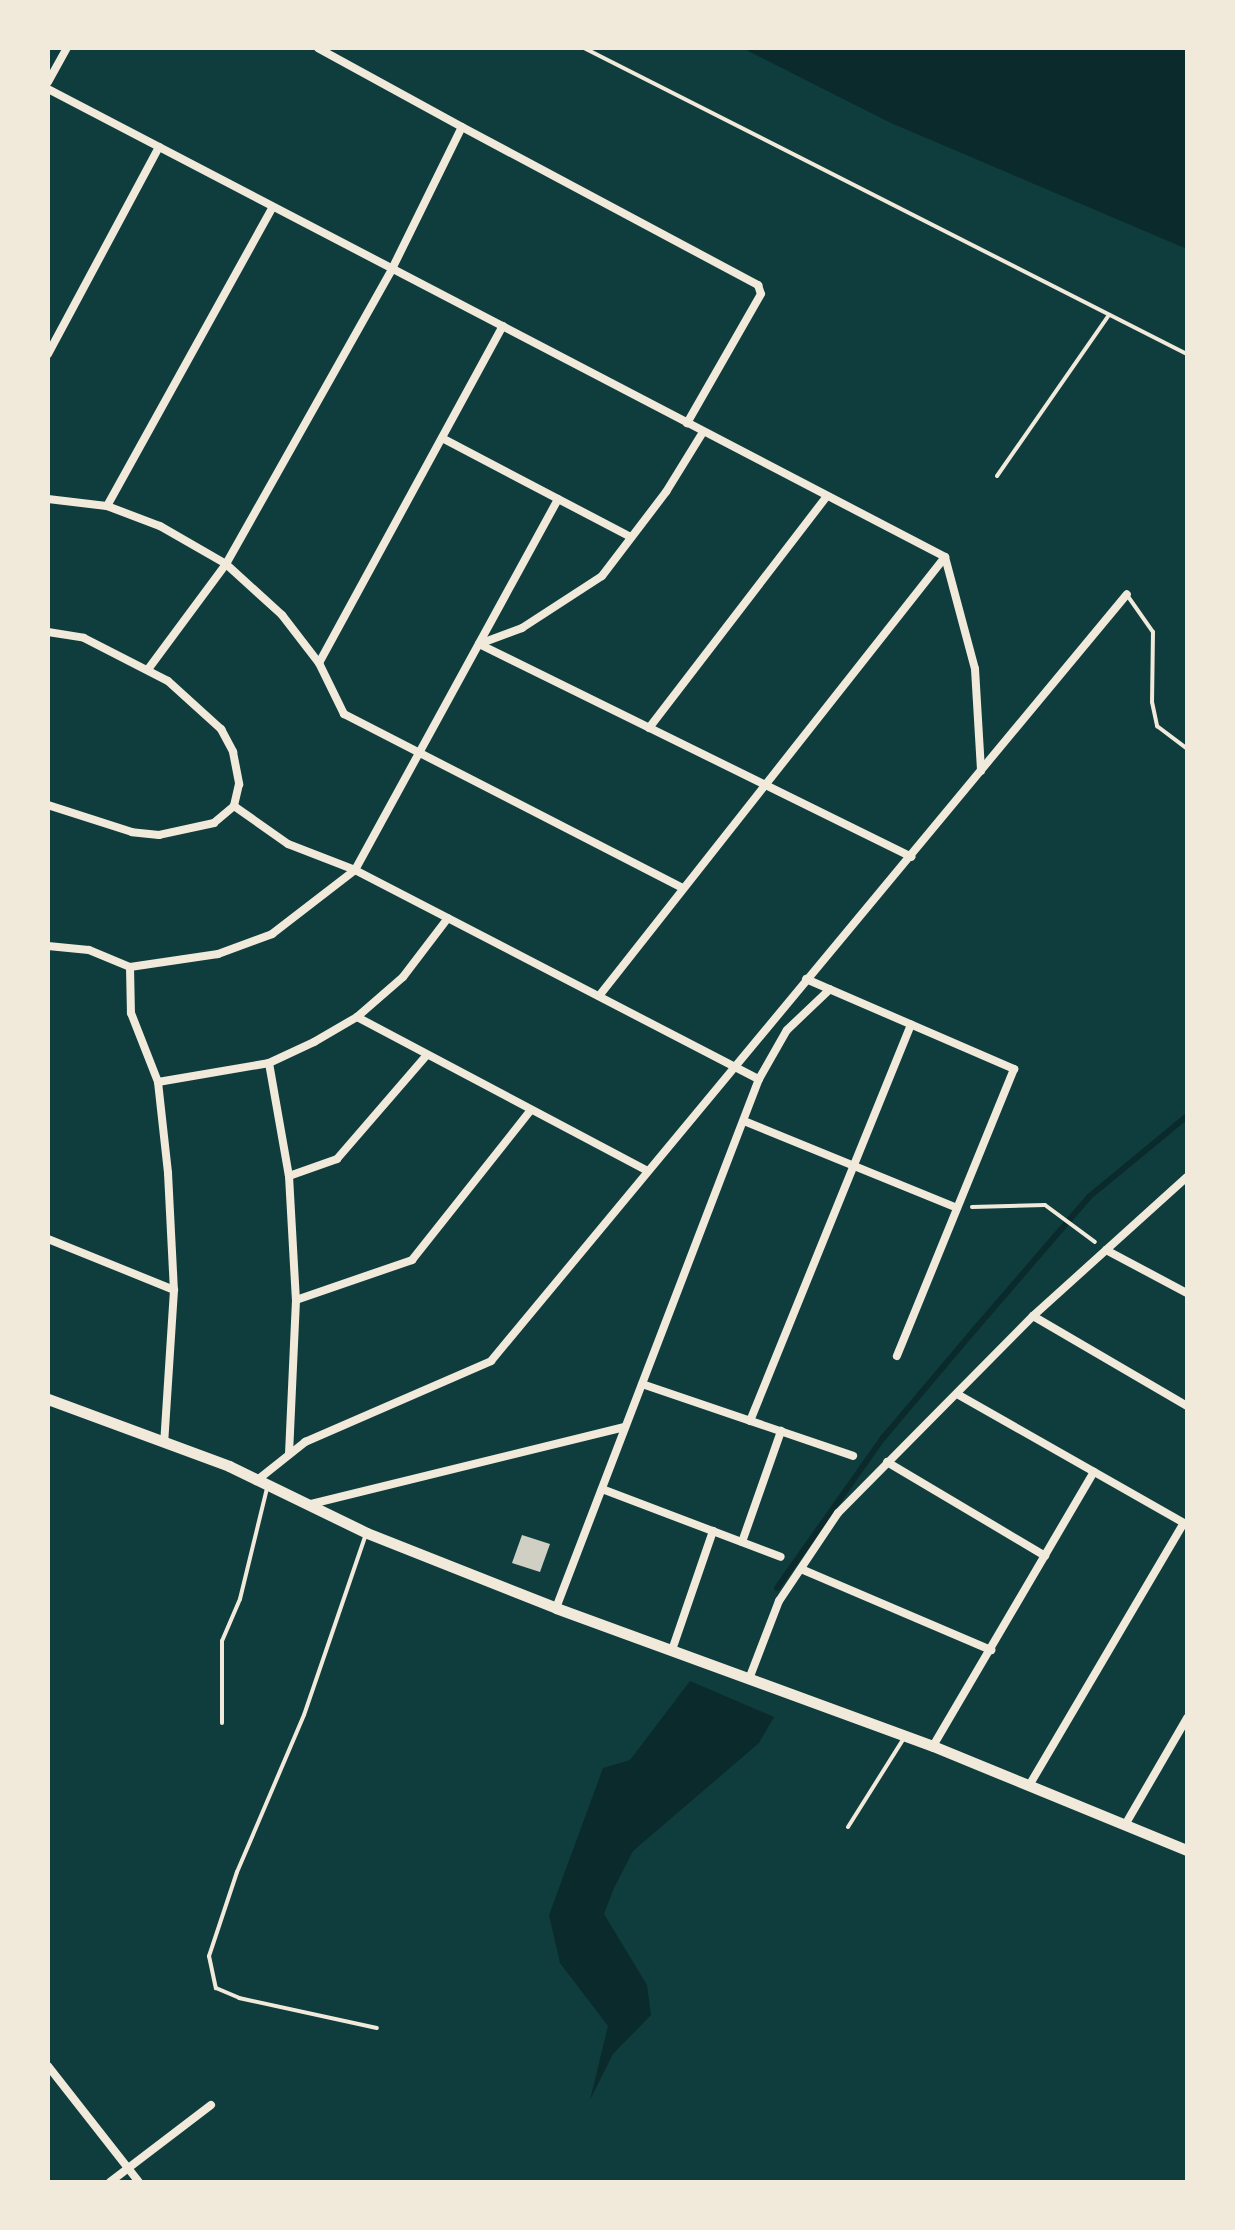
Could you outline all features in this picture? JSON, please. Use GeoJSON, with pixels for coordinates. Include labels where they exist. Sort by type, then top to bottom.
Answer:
{"type":"FeatureCollection","features":[{"type":"Feature","properties":{"kind":"street"},"geometry":{"type":"LineString","coordinates":[[48,82],[67,48]]}},
{"type":"Feature","properties":{"kind":"street"},"geometry":{"type":"LineString","coordinates":[[318,48],[758,285],[761,294],[687,423]]}},
{"type":"Feature","properties":{"kind":"street"},"geometry":{"type":"LineString","coordinates":[[48,89],[945,557],[975,669],[981,771]]}},
{"type":"Feature","properties":{"kind":"street"},"geometry":{"type":"LineString","coordinates":[[149,668],[226,564],[392,269],[462,127]]}},
{"type":"Feature","properties":{"kind":"street"},"geometry":{"type":"LineString","coordinates":[[48,354],[159,147]]}},
{"type":"Feature","properties":{"kind":"street"},"geometry":{"type":"LineString","coordinates":[[107,506],[273,207]]}},
{"type":"Feature","properties":{"kind":"street"},"geometry":{"type":"LineString","coordinates":[[319,663],[503,326]]}},
{"type":"Feature","properties":{"kind":"street"},"geometry":{"type":"LineString","coordinates":[[479,644],[522,628],[602,576],[629,536],[666,492],[703,432]]}},
{"type":"Feature","properties":{"kind":"street"},"geometry":{"type":"LineString","coordinates":[[442,438],[629,536]]}},
{"type":"Feature","properties":{"kind":"street"},"geometry":{"type":"LineString","coordinates":[[649,728],[827,496]]}},
{"type":"Feature","properties":{"kind":"street"},"geometry":{"type":"LineString","coordinates":[[48,499],[107,506],[160,526],[226,564],[251,581],[319,663],[344,714],[683,888]]}},
{"type":"Feature","properties":{"kind":"street"},"geometry":{"type":"LineString","coordinates":[[48,946],[89,950],[130,967],[218,954],[272,934],[355,870],[558,499]]}},
{"type":"Feature","properties":{"kind":"street"},"geometry":{"type":"LineString","coordinates":[[599,996],[945,557]]}},
{"type":"Feature","properties":{"kind":"street"},"geometry":{"type":"LineString","coordinates":[[256,1481],[289,1454],[491,1361],[732,1064],[911,857],[1127,594]]}},
{"type":"Feature","properties":{"kind":"street"},"geometry":{"type":"LineString","coordinates":[[48,632],[84,638],[149,668],[221,729],[233,752],[239,784],[234,806],[193,832],[159,835],[132,832],[48,805]]}},
{"type":"Feature","properties":{"kind":"street"},"geometry":{"type":"LineString","coordinates":[[479,644],[911,857]]}},
{"type":"Feature","properties":{"kind":"street"},"geometry":{"type":"LineString","coordinates":[[234,806],[288,844],[355,870],[759,1079]]}},
{"type":"Feature","properties":{"kind":"street"},"geometry":{"type":"LineString","coordinates":[[158,1082],[269,1063],[357,1017],[403,977],[448,918]]}},
{"type":"Feature","properties":{"kind":"street"},"geometry":{"type":"LineString","coordinates":[[130,967],[131,1013],[158,1082],[174,1290],[164,1443]]}},
{"type":"Feature","properties":{"kind":"street"},"geometry":{"type":"LineString","coordinates":[[806,979],[1014,1069],[897,1356]]}},
{"type":"Feature","properties":{"kind":"street"},"geometry":{"type":"LineString","coordinates":[[556,1608],[759,1079],[787,1030],[830,989]]}},
{"type":"Feature","properties":{"kind":"street"},"geometry":{"type":"LineString","coordinates":[[357,1017],[648,1171]]}},
{"type":"Feature","properties":{"kind":"street"},"geometry":{"type":"LineString","coordinates":[[750,1421],[911,1024]]}},
{"type":"Feature","properties":{"kind":"street"},"geometry":{"type":"LineString","coordinates":[[289,1176],[337,1159],[426,1056]]}},
{"type":"Feature","properties":{"kind":"street"},"geometry":{"type":"LineString","coordinates":[[269,1063],[289,1176],[296,1300],[289,1454]]}},
{"type":"Feature","properties":{"kind":"street"},"geometry":{"type":"LineString","coordinates":[[296,1300],[412,1260],[531,1110]]}},
{"type":"Feature","properties":{"kind":"street"},"geometry":{"type":"LineString","coordinates":[[744,1121],[957,1208]]}},
{"type":"Feature","properties":{"kind":"street"},"geometry":{"type":"LineString","coordinates":[[749,1679],[757,1647],[801,1569],[838,1513],[1033,1316],[1187,1177]]}},
{"type":"Feature","properties":{"kind":"street"},"geometry":{"type":"LineString","coordinates":[[48,1239],[174,1290]]}},
{"type":"Feature","properties":{"kind":"street"},"geometry":{"type":"LineString","coordinates":[[1106,1250],[1187,1293]]}},
{"type":"Feature","properties":{"kind":"street"},"geometry":{"type":"LineString","coordinates":[[1033,1316],[1187,1406]]}},
{"type":"Feature","properties":{"kind":"street"},"geometry":{"type":"LineString","coordinates":[[642,1384],[853,1456]]}},
{"type":"Feature","properties":{"kind":"street"},"geometry":{"type":"LineString","coordinates":[[957,1394],[1185,1524],[1030,1784]]}},
{"type":"Feature","properties":{"kind":"street"},"geometry":{"type":"LineString","coordinates":[[48,1399],[164,1443],[256,1481],[367,1533],[556,1608],[933,1746],[1187,1850]]}},
{"type":"Feature","properties":{"kind":"street"},"geometry":{"type":"LineString","coordinates":[[306,1505],[625,1427]]}},
{"type":"Feature","properties":{"kind":"street"},"geometry":{"type":"LineString","coordinates":[[742,1542],[781,1431]]}},
{"type":"Feature","properties":{"kind":"street"},"geometry":{"type":"LineString","coordinates":[[887,1462],[1045,1556]]}},
{"type":"Feature","properties":{"kind":"street"},"geometry":{"type":"LineString","coordinates":[[933,1746],[1094,1472]]}},
{"type":"Feature","properties":{"kind":"street"},"geometry":{"type":"LineString","coordinates":[[602,1489],[781,1557]]}},
{"type":"Feature","properties":{"kind":"street"},"geometry":{"type":"LineString","coordinates":[[672,1650],[713,1531]]}},
{"type":"Feature","properties":{"kind":"street"},"geometry":{"type":"LineString","coordinates":[[801,1569],[991,1650]]}},
{"type":"Feature","properties":{"kind":"street"},"geometry":{"type":"LineString","coordinates":[[1125,1825],[1187,1718]]}},
{"type":"Feature","properties":{"kind":"street"},"geometry":{"type":"LineString","coordinates":[[48,2066],[139,2182]]}},
{"type":"Feature","properties":{"kind":"street"},"geometry":{"type":"LineString","coordinates":[[110,2182],[211,2105]]}},
{"type":"Feature","properties":{"kind":"lane"},"geometry":{"type":"LineString","coordinates":[[1127,594],[1153,632],[1152,702],[1157,726],[1187,749]]}},
{"type":"Feature","properties":{"kind":"lane"},"geometry":{"type":"LineString","coordinates":[[222,1723],[222,1641],[240,1599],[267,1488]]}},
{"type":"Feature","properties":{"kind":"lane"},"geometry":{"type":"LineString","coordinates":[[367,1533],[304,1715],[237,1872],[209,1956],[216,1988],[239,1998],[377,2028]]}},
{"type":"Feature","properties":{"kind":"lane"},"geometry":{"type":"LineString","coordinates":[[848,1827],[906,1736]]}},
{"type":"Feature","properties":{"kind":"path"},"geometry":{"type":"LineString","coordinates":[[584,48],[1187,354]]}},
{"type":"Feature","properties":{"kind":"path"},"geometry":{"type":"LineString","coordinates":[[997,476],[1109,315]]}},
{"type":"Feature","properties":{"kind":"path"},"geometry":{"type":"LineString","coordinates":[[957,1208],[1045,1205],[1106,1250]]}},
{"type":"Feature","properties":{"kind":"water"},"geometry":{"type":"Polygon","coordinates":[[[742,48],[1187,48],[1187,249],[891,123],[742,48]]]}},
{"type":"Feature","properties":{"kind":"water"},"geometry":{"type":"Polygon","coordinates":[[[690,1681],[774,1717],[759,1743],[633,1851],[614,1888],[604,1914],[647,1985],[651,2015],[613,2054],[590,2100],[608,2026],[560,1963],[549,1915],[603,1768],[630,1760],[690,1681]]]}},
{"type":"Feature","properties":{"kind":"building"},"geometry":{"type":"Polygon","coordinates":[[[522,1535],[550,1544],[540,1572],[512,1563],[522,1535]]]}},
{"type":"Feature","properties":{"kind":"waterway"},"geometry":{"type":"LineString","coordinates":[[777,1588],[883,1438],[1090,1196],[1187,1116]]}}]}
